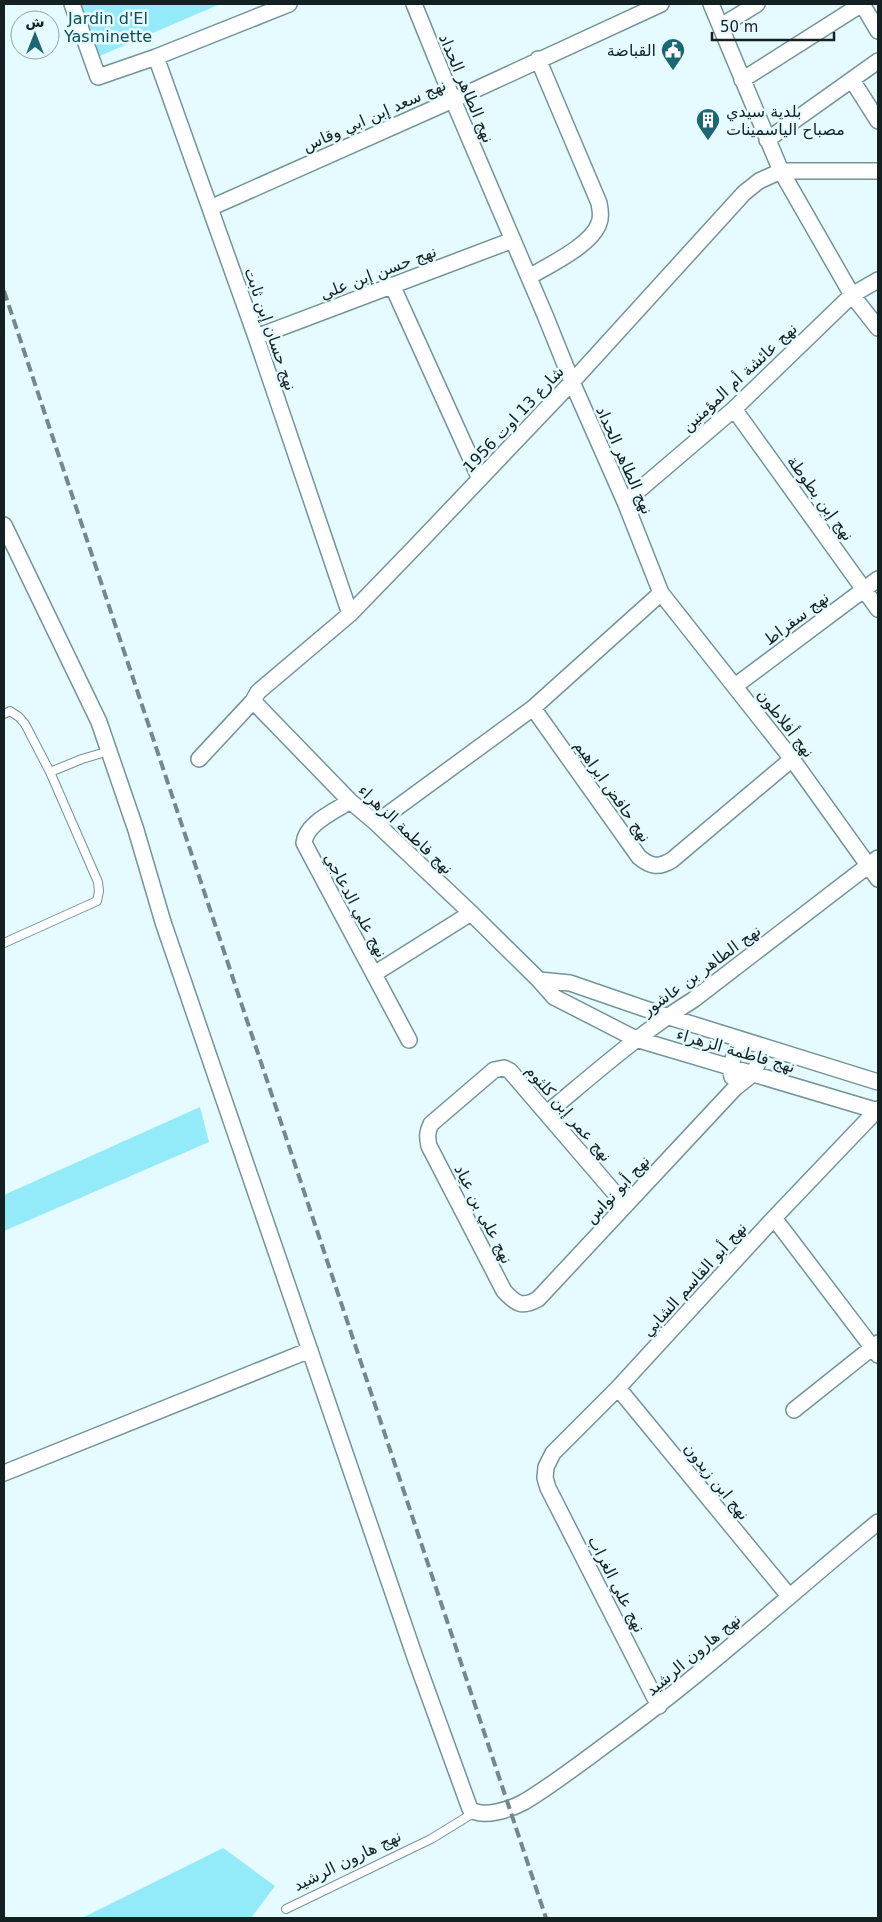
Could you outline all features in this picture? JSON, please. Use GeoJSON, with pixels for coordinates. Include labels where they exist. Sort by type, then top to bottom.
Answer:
{"type":"FeatureCollection","features":[{"type":"Feature","properties":{"kind":"street"},"geometry":{"type":"LineString","coordinates":[[72,4],[98,77],[156,57],[290,4]]}},
{"type":"Feature","properties":{"kind":"street","name":"نهج الطاهر الحداد"},"geometry":{"type":"LineString","coordinates":[[414,4],[452,100],[625,502],[661,593]]}},
{"type":"Feature","properties":{"kind":"street","name":"نهج سعد إبن ابي وقاس"},"geometry":{"type":"LineString","coordinates":[[210,208],[661,4]]}},
{"type":"Feature","properties":{"kind":"street"},"geometry":{"type":"LineString","coordinates":[[711,4],[781,171],[852,295],[878,328]]}},
{"type":"Feature","properties":{"kind":"street"},"geometry":{"type":"LineString","coordinates":[[721,26],[757,4]]}},
{"type":"Feature","properties":{"kind":"street"},"geometry":{"type":"LineString","coordinates":[[742,80],[862,4],[878,31]]}},
{"type":"Feature","properties":{"kind":"street","name":"نهج حسان إبن ثابت"},"geometry":{"type":"LineString","coordinates":[[156,57],[256,337],[350,614]]}},
{"type":"Feature","properties":{"kind":"street"},"geometry":{"type":"LineString","coordinates":[[529,277],[581,244],[594,232],[600,222],[601,212],[599,203],[538,59]]}},
{"type":"Feature","properties":{"kind":"street"},"geometry":{"type":"LineString","coordinates":[[767,140],[878,60]]}},
{"type":"Feature","properties":{"kind":"street"},"geometry":{"type":"LineString","coordinates":[[852,80],[878,122]]}},
{"type":"Feature","properties":{"kind":"street","name":"شارع 13 اوت 1956"},"geometry":{"type":"LineString","coordinates":[[199,759],[253,701],[258,692],[350,614],[572,382],[744,194],[759,181],[781,171],[878,171]]}},
{"type":"Feature","properties":{"kind":"street","name":"نهج حسن إبن علي"},"geometry":{"type":"LineString","coordinates":[[256,337],[513,240]]}},
{"type":"Feature","properties":{"kind":"street","name":"نهج عائشة أم المؤمنين"},"geometry":{"type":"LineString","coordinates":[[625,502],[734,409],[852,295],[878,280]]}},
{"type":"Feature","properties":{"kind":"street"},"geometry":{"type":"LineString","coordinates":[[392,285],[480,479]]}},
{"type":"Feature","properties":{"kind":"street","name":"نهج إبن بطوطة"},"geometry":{"type":"LineString","coordinates":[[734,409],[878,609]]}},
{"type":"Feature","properties":{"kind":"street"},"geometry":{"type":"LineString","coordinates":[[4,525],[92,706],[109,752],[136,830],[162,922],[416,1660],[470,1809],[475,1812]]}},
{"type":"Feature","properties":{"kind":"street","name":"نهج سقراط"},"geometry":{"type":"LineString","coordinates":[[735,686],[878,579]]}},
{"type":"Feature","properties":{"kind":"street"},"geometry":{"type":"LineString","coordinates":[[376,823],[533,708],[661,593]]}},
{"type":"Feature","properties":{"kind":"street","name":"نهج أفلاطون"},"geometry":{"type":"LineString","coordinates":[[661,593],[873,862],[878,879]]}},
{"type":"Feature","properties":{"kind":"street","name":"نهج فاطمة الزهراء"},"geometry":{"type":"LineString","coordinates":[[253,701],[350,801],[376,823],[471,913],[554,997],[566,1005],[636,1039],[878,1110]]}},
{"type":"Feature","properties":{"kind":"street","name":"نهج حافض ابراهيم"},"geometry":{"type":"LineString","coordinates":[[533,708],[639,857],[655,866],[665,865],[672,860],[792,759]]}},
{"type":"Feature","properties":{"kind":"street","name":"نهج علي الدعاجي"},"geometry":{"type":"LineString","coordinates":[[350,801],[310,828],[305,836],[304,843],[409,1040]]}},
{"type":"Feature","properties":{"kind":"street","name":"نهج الطاهر بن عاشور"},"geometry":{"type":"LineString","coordinates":[[547,1113],[636,1039],[666,1016],[693,1000],[873,862]]}},
{"type":"Feature","properties":{"kind":"street"},"geometry":{"type":"LineString","coordinates":[[374,974],[471,913]]}},
{"type":"Feature","properties":{"kind":"street","name":"نهج فاطمة الزهراء"},"geometry":{"type":"LineString","coordinates":[[539,980],[570,983],[740,1040],[878,1082]]}},
{"type":"Feature","properties":{"kind":"street"},"geometry":{"type":"LineString","coordinates":[[735,1088],[730,1066],[740,1040]]}},
{"type":"Feature","properties":{"kind":"street"},"geometry":{"type":"LineString","coordinates":[[754,1073],[764,1047]]}},
{"type":"Feature","properties":{"kind":"street","name":"نهج عمر إبن كلثوم"},"geometry":{"type":"LineString","coordinates":[[427,1134],[431,1124],[494,1070],[504,1068],[510,1071],[625,1205]]}},
{"type":"Feature","properties":{"kind":"street","name":"نهج أبو نواس"},"geometry":{"type":"LineString","coordinates":[[520,1304],[528,1305],[538,1299],[735,1088],[754,1073]]}},
{"type":"Feature","properties":{"kind":"street","name":"نهج أبو القاسم الشابي"},"geometry":{"type":"LineString","coordinates":[[545,1478],[546,1467],[553,1453],[618,1388],[774,1218],[878,1110]]}},
{"type":"Feature","properties":{"kind":"street","name":"نهج علي بن عياد"},"geometry":{"type":"LineString","coordinates":[[427,1134],[429,1146],[504,1291],[510,1298],[520,1304]]}},
{"type":"Feature","properties":{"kind":"street"},"geometry":{"type":"LineString","coordinates":[[774,1218],[876,1348],[794,1410]]}},
{"type":"Feature","properties":{"kind":"street"},"geometry":{"type":"LineString","coordinates":[[4,1473],[310,1350]]}},
{"type":"Feature","properties":{"kind":"street","name":"نهج ابن زيدون"},"geometry":{"type":"LineString","coordinates":[[618,1388],[789,1596]]}},
{"type":"Feature","properties":{"kind":"street","name":"نهج علي الغراب"},"geometry":{"type":"LineString","coordinates":[[545,1478],[548,1488],[659,1706]]}},
{"type":"Feature","properties":{"kind":"street","name":"نهج هارون الرشيد"},"geometry":{"type":"LineString","coordinates":[[475,1812],[495,1811],[524,1802],[659,1706],[878,1522]]}},
{"type":"Feature","properties":{"kind":"lane"},"geometry":{"type":"LineString","coordinates":[[4,714],[10,711],[20,717],[25,724],[50,772],[98,882],[100,891],[97,900],[4,943]]}},
{"type":"Feature","properties":{"kind":"lane"},"geometry":{"type":"LineString","coordinates":[[50,772],[82,759],[109,752]]}},
{"type":"Feature","properties":{"kind":"lane","name":"نهج هارون الرشيد"},"geometry":{"type":"LineString","coordinates":[[286,1909],[431,1839],[475,1812]]}},
{"type":"Feature","properties":{"kind":"green space","name":"Jardin d'El Yasminette"},"geometry":{"type":"Polygon","coordinates":[[[75,4],[220,4],[95,58],[75,4]]]}},
{"type":"Feature","properties":{"kind":"green space"},"geometry":{"type":"Polygon","coordinates":[[[200,1107],[209,1142],[4,1231],[4,1195],[200,1107]]]}},
{"type":"Feature","properties":{"kind":"green space"},"geometry":{"type":"Polygon","coordinates":[[[223,1848],[275,1886],[251,1918],[82,1918],[223,1848]]]}},
{"type":"Feature","properties":{"kind":"railway"},"geometry":{"type":"LineString","coordinates":[[4,291],[546,1918]]}},
{"type":"Feature","properties":{"kind":"place","name":"القباضة"},"geometry":{"type":"Point","coordinates":[673,71]}},
{"type":"Feature","properties":{"kind":"place","name":"بلدية سيدي مصباح الياسمينات"},"geometry":{"type":"Point","coordinates":[708,141]}}]}
